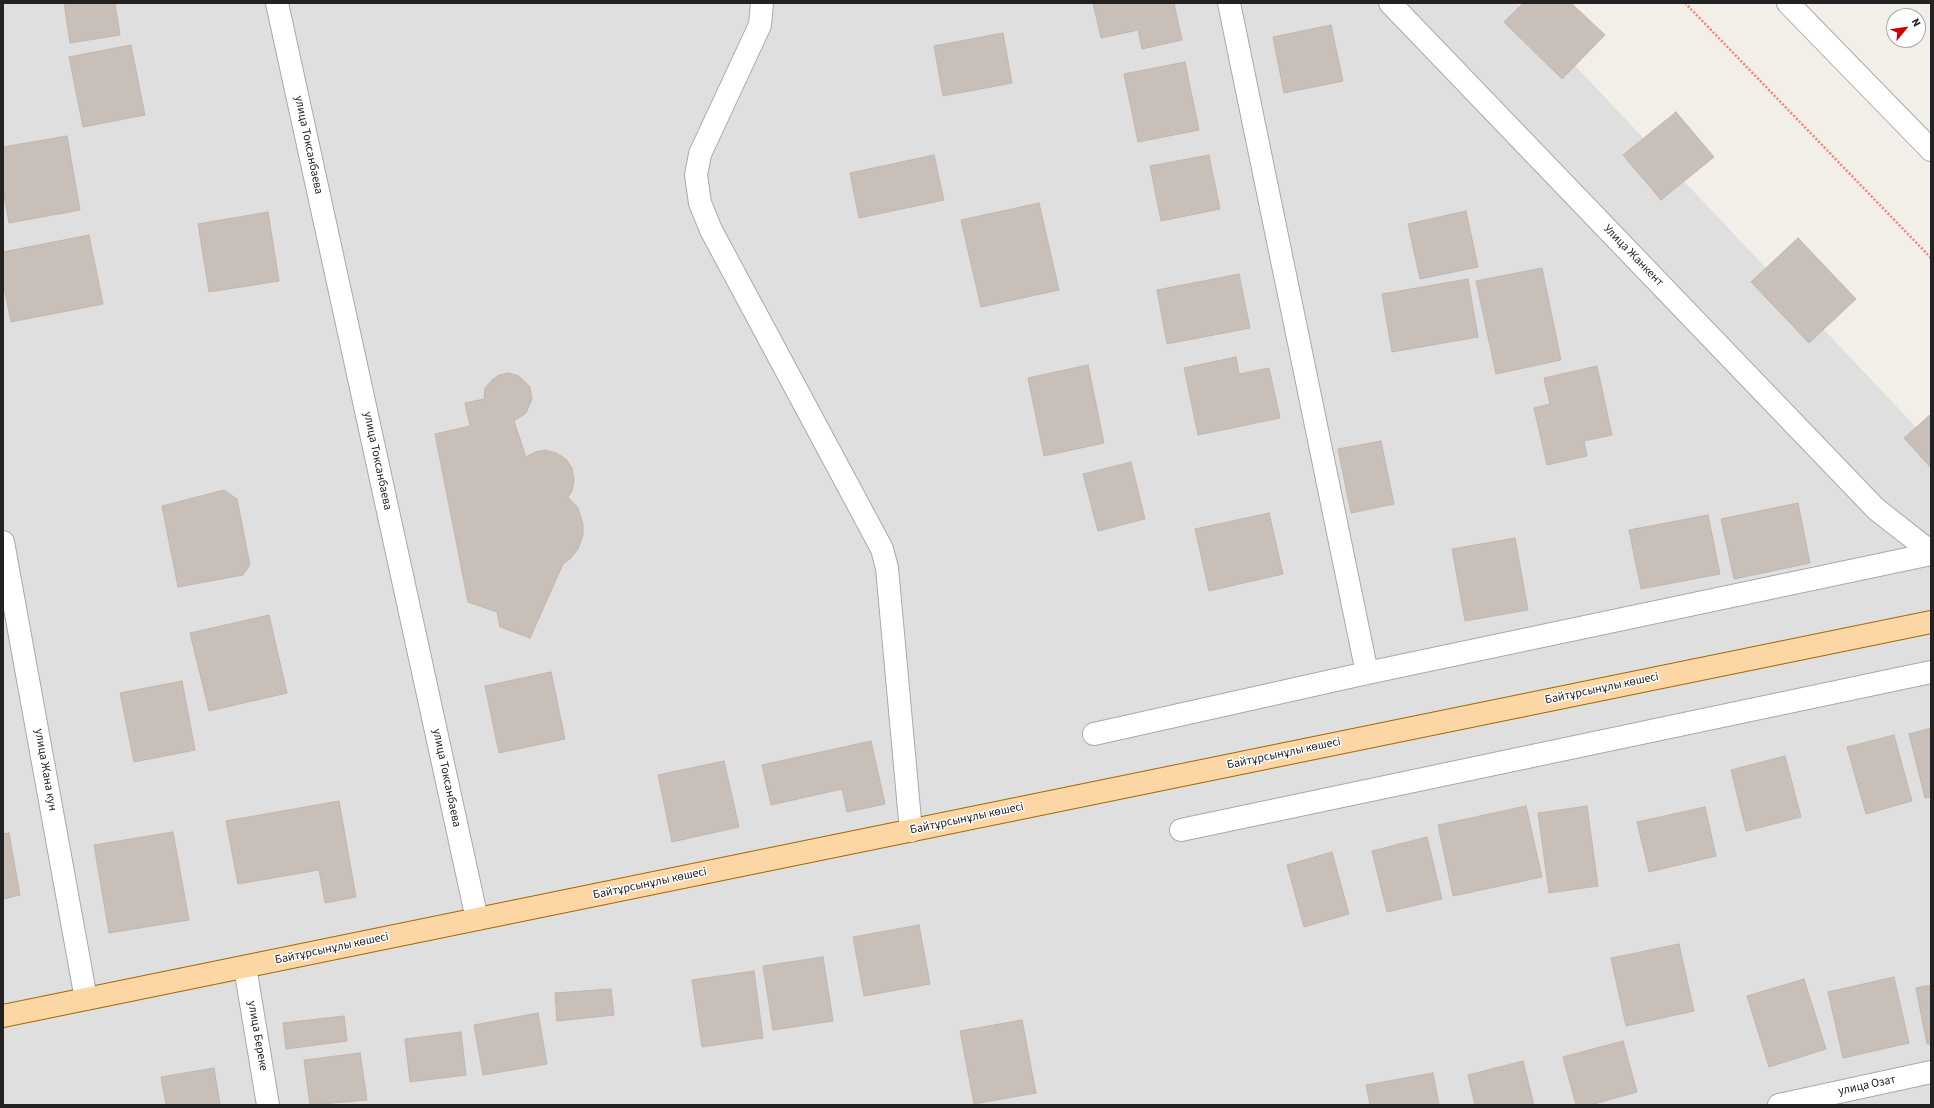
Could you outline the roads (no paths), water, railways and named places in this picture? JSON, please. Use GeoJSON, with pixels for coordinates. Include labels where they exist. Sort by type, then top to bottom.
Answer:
{"type":"FeatureCollection","features":[{"type":"Feature","properties":{"kind":"main road","name":"Байтұрсынұлы көшесі"},"geometry":{"type":"LineString","coordinates":[[3,1016],[1931,622]]}},
{"type":"Feature","properties":{"kind":"street","name":"улица Токсанбаева"},"geometry":{"type":"LineString","coordinates":[[277,3],[477,919]]}},
{"type":"Feature","properties":{"kind":"street"},"geometry":{"type":"LineString","coordinates":[[762,3],[760,25],[700,154],[696,175],[700,202],[711,230],[882,549],[887,568],[911,831]]}},
{"type":"Feature","properties":{"kind":"street"},"geometry":{"type":"LineString","coordinates":[[1229,3],[1367,673]]}},
{"type":"Feature","properties":{"kind":"street","name":"Улица Жанкент"},"geometry":{"type":"LineString","coordinates":[[1390,3],[1876,509],[1931,553]]}},
{"type":"Feature","properties":{"kind":"street"},"geometry":{"type":"LineString","coordinates":[[1788,3],[1931,150]]}},
{"type":"Feature","properties":{"kind":"street","name":"улица Жана кун"},"geometry":{"type":"LineString","coordinates":[[3,542],[86,999]]}},
{"type":"Feature","properties":{"kind":"street"},"geometry":{"type":"LineString","coordinates":[[1094,734],[1367,673],[1931,553]]}},
{"type":"Feature","properties":{"kind":"street"},"geometry":{"type":"LineString","coordinates":[[1180,830],[1931,672]]}},
{"type":"Feature","properties":{"kind":"street","name":"улица Береке"},"geometry":{"type":"LineString","coordinates":[[245,967],[268,1105]]}},
{"type":"Feature","properties":{"kind":"street","name":"улица Озат"},"geometry":{"type":"LineString","coordinates":[[1779,1105],[1931,1072]]}}]}
